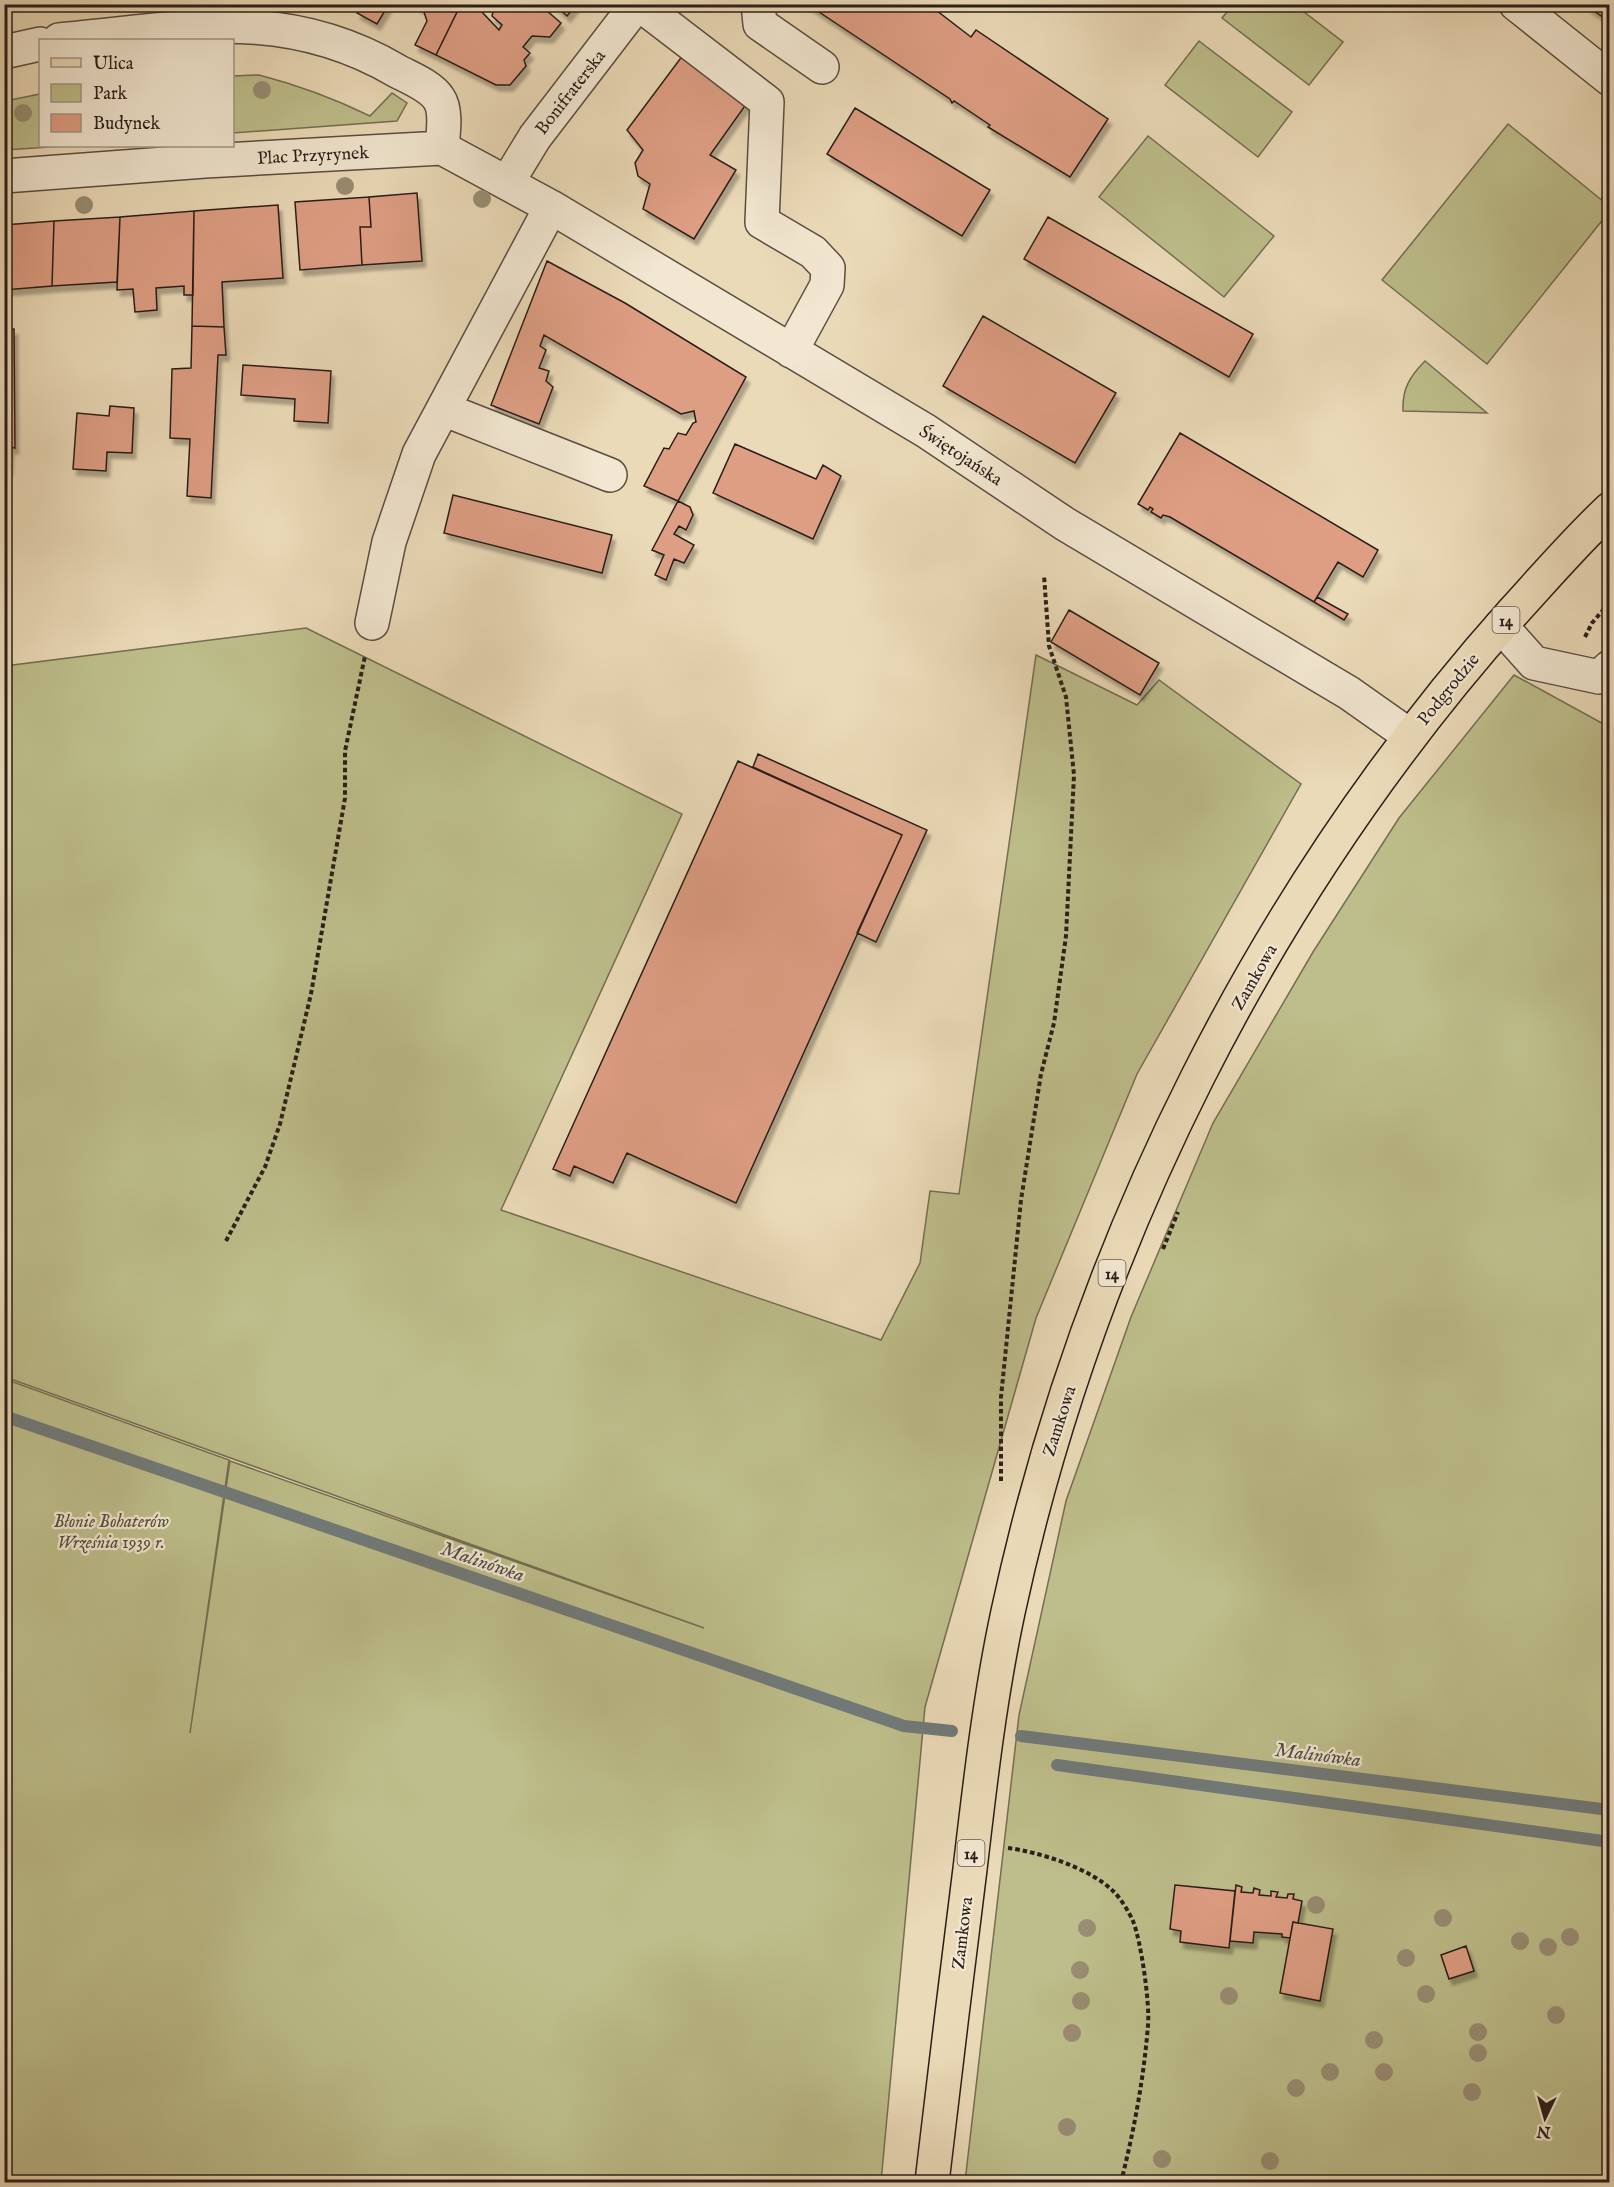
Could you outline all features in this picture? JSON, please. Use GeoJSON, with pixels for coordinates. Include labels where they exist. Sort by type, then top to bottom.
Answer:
{"type":"FeatureCollection","features":[{"type":"Feature","properties":{"kind":"main road","name":"Podgrodzie"},"geometry":{"type":"LineString","coordinates":[[1410,736],[1501,626],[1610,509]]}},
{"type":"Feature","properties":{"kind":"main road","name":"Zamkowa"},"geometry":{"type":"LineString","coordinates":[[932,2182],[988,1721],[1007,1614],[1028,1527],[1060,1415],[1142,1196],[1182,1109],[1261,963],[1354,815],[1410,736]]}},
{"type":"Feature","properties":{"kind":"street","name":"Bonifraterska"},"geometry":{"type":"LineString","coordinates":[[507,183],[535,137],[638,4]]}},
{"type":"Feature","properties":{"kind":"street"},"geometry":{"type":"LineString","coordinates":[[638,4],[767,102],[762,222],[813,252],[828,268],[827,285],[791,351]]}},
{"type":"Feature","properties":{"kind":"street"},"geometry":{"type":"LineString","coordinates":[[758,4],[760,24],[822,67]]}},
{"type":"Feature","properties":{"kind":"street"},"geometry":{"type":"LineString","coordinates":[[1516,4],[1610,80]]}},
{"type":"Feature","properties":{"kind":"street"},"geometry":{"type":"LineString","coordinates":[[69,39],[190,27],[249,25],[310,34],[336,42],[380,61],[429,89],[440,99],[443,118],[442,148],[507,183]]}},
{"type":"Feature","properties":{"kind":"street"},"geometry":{"type":"LineString","coordinates":[[4,52],[39,44]]}},
{"type":"Feature","properties":{"kind":"street","name":"Plac Przyrynek"},"geometry":{"type":"LineString","coordinates":[[4,176],[217,160],[442,148]]}},
{"type":"Feature","properties":{"kind":"street","name":"Świętojańska"},"geometry":{"type":"LineString","coordinates":[[507,183],[926,431],[1065,524],[1349,693],[1410,736]]}},
{"type":"Feature","properties":{"kind":"street"},"geometry":{"type":"LineString","coordinates":[[372,623],[389,542],[419,454],[551,207]]}},
{"type":"Feature","properties":{"kind":"street"},"geometry":{"type":"LineString","coordinates":[[443,409],[610,476]]}},
{"type":"Feature","properties":{"kind":"street"},"geometry":{"type":"LineString","coordinates":[[1501,626],[1534,663],[1599,677],[1610,667]]}},
{"type":"Feature","properties":{"kind":"path"},"geometry":{"type":"LineString","coordinates":[[1001,1486],[1002,1397],[1021,1200],[1041,1074],[1054,1023],[1066,936],[1074,776],[1065,697],[1049,646],[1044,575]]}},
{"type":"Feature","properties":{"kind":"path"},"geometry":{"type":"LineString","coordinates":[[226,1240],[265,1167],[311,994],[345,798],[345,751],[372,623]]}},
{"type":"Feature","properties":{"kind":"path"},"geometry":{"type":"LineString","coordinates":[[1159,1259],[1180,1207]]}},
{"type":"Feature","properties":{"kind":"path"},"geometry":{"type":"LineString","coordinates":[[973,1843],[1023,1850],[1085,1872],[1113,1891],[1133,1921],[1141,1955],[1149,2023],[1130,2146],[1121,2182]]}},
{"type":"Feature","properties":{"kind":"green space"},"geometry":{"type":"Polygon","coordinates":[[[1233,5],[1295,5],[1343,42],[1309,85],[1222,18],[1233,5]]]}},
{"type":"Feature","properties":{"kind":"green space"},"geometry":{"type":"Polygon","coordinates":[[[1199,41],[1292,112],[1258,157],[1165,85],[1199,41]]]}},
{"type":"Feature","properties":{"kind":"green space"},"geometry":{"type":"Polygon","coordinates":[[[259,75],[288,83],[343,103],[370,116],[392,93],[407,103],[397,121],[234,133],[234,76],[259,75]]]}},
{"type":"Feature","properties":{"kind":"green space"},"geometry":{"type":"Polygon","coordinates":[[[39,94],[39,147],[50,147],[5,150],[5,101],[39,94]]]}},
{"type":"Feature","properties":{"kind":"green space"},"geometry":{"type":"Polygon","coordinates":[[[1508,124],[1609,206],[1609,212],[1487,364],[1382,280],[1508,124]]]}},
{"type":"Feature","properties":{"kind":"green space"},"geometry":{"type":"Polygon","coordinates":[[[1148,136],[1274,236],[1224,297],[1099,197],[1148,136]]]}},
{"type":"Feature","properties":{"kind":"green space"},"geometry":{"type":"Polygon","coordinates":[[[1425,361],[1487,413],[1403,411],[1408,383],[1425,361]]]}},
{"type":"Feature","properties":{"kind":"green space","name":"Błonie Bohaterów Września 1939 r."},"geometry":{"type":"Polygon","coordinates":[[[306,628],[682,814],[501,1210],[881,1340],[920,1263],[930,1191],[959,1194],[1036,655],[1137,705],[1159,680],[1301,784],[1137,1074],[1036,1318],[925,1707],[881,2182],[5,2182],[5,1379],[229,1460],[190,1733],[230,1461],[704,1628],[5,1377],[5,666],[306,628]]]}},
{"type":"Feature","properties":{"kind":"green space"},"geometry":{"type":"Polygon","coordinates":[[[1514,675],[1609,727],[1609,2182],[965,2182],[1019,1715],[1066,1501],[1131,1317],[1213,1123],[1313,952],[1399,818],[1514,675]]]}},
{"type":"Feature","properties":{"kind":"building"},"geometry":{"type":"Polygon","coordinates":[[[362,4],[389,4],[377,24],[357,13],[362,4]]]}},
{"type":"Feature","properties":{"kind":"building"},"geometry":{"type":"Polygon","coordinates":[[[414,4],[461,4],[436,55],[415,45],[427,21],[423,9],[414,4]]]}},
{"type":"Feature","properties":{"kind":"building"},"geometry":{"type":"Polygon","coordinates":[[[461,4],[480,10],[499,30],[502,25],[492,16],[495,4],[539,4],[561,23],[550,37],[532,36],[523,47],[530,53],[524,60],[526,66],[510,85],[496,85],[436,55],[461,4]]]}},
{"type":"Feature","properties":{"kind":"building"},"geometry":{"type":"Polygon","coordinates":[[[554,4],[577,4],[567,16],[554,4]]]}},
{"type":"Feature","properties":{"kind":"building"},"geometry":{"type":"Polygon","coordinates":[[[807,4],[928,4],[971,37],[976,30],[1108,119],[1070,177],[988,127],[990,125],[954,101],[952,103],[950,99],[807,4]]]}},
{"type":"Feature","properties":{"kind":"building"},"geometry":{"type":"Polygon","coordinates":[[[1588,4],[1610,4],[1610,22],[1587,6],[1588,4]]]}},
{"type":"Feature","properties":{"kind":"building"},"geometry":{"type":"Polygon","coordinates":[[[683,55],[747,103],[710,155],[736,170],[694,239],[643,209],[650,184],[638,176],[635,163],[643,150],[627,130],[683,55]]]}},
{"type":"Feature","properties":{"kind":"building"},"geometry":{"type":"Polygon","coordinates":[[[855,108],[990,190],[962,236],[827,154],[855,108]]]}},
{"type":"Feature","properties":{"kind":"building"},"geometry":{"type":"Polygon","coordinates":[[[417,193],[422,261],[362,265],[360,227],[371,227],[369,197],[417,193]]]}},
{"type":"Feature","properties":{"kind":"building"},"geometry":{"type":"Polygon","coordinates":[[[369,197],[371,227],[360,227],[362,265],[300,270],[295,202],[369,197]]]}},
{"type":"Feature","properties":{"kind":"building"},"geometry":{"type":"Polygon","coordinates":[[[278,205],[283,278],[222,282],[224,327],[192,326],[194,211],[278,205]]]}},
{"type":"Feature","properties":{"kind":"building"},"geometry":{"type":"Polygon","coordinates":[[[194,211],[193,295],[184,295],[184,286],[156,288],[157,310],[135,312],[133,289],[117,290],[120,217],[194,211]]]}},
{"type":"Feature","properties":{"kind":"building"},"geometry":{"type":"Polygon","coordinates":[[[120,217],[117,282],[52,286],[54,221],[120,217]]]}},
{"type":"Feature","properties":{"kind":"building"},"geometry":{"type":"Polygon","coordinates":[[[1048,217],[1253,334],[1229,377],[1024,259],[1048,217]]]}},
{"type":"Feature","properties":{"kind":"building"},"geometry":{"type":"Polygon","coordinates":[[[54,221],[52,286],[4,290],[4,225],[54,221]]]}},
{"type":"Feature","properties":{"kind":"building"},"geometry":{"type":"Polygon","coordinates":[[[547,261],[625,303],[746,377],[678,501],[644,486],[664,448],[669,449],[678,433],[686,435],[696,422],[694,411],[681,414],[544,335],[540,346],[546,350],[539,368],[549,371],[546,381],[553,387],[539,424],[491,405],[547,261]]]}},
{"type":"Feature","properties":{"kind":"building"},"geometry":{"type":"Polygon","coordinates":[[[983,316],[1116,393],[1075,463],[943,386],[983,316]]]}},
{"type":"Feature","properties":{"kind":"building"},"geometry":{"type":"Polygon","coordinates":[[[192,326],[224,327],[226,355],[218,355],[211,498],[187,496],[190,439],[170,438],[172,369],[191,368],[192,326]]]}},
{"type":"Feature","properties":{"kind":"building"},"geometry":{"type":"Polygon","coordinates":[[[14,329],[15,448],[10,447],[9,470],[4,470],[4,330],[14,329]]]}},
{"type":"Feature","properties":{"kind":"building"},"geometry":{"type":"Polygon","coordinates":[[[243,365],[331,371],[328,423],[294,421],[295,399],[241,395],[243,365]]]}},
{"type":"Feature","properties":{"kind":"building"},"geometry":{"type":"Polygon","coordinates":[[[110,406],[134,408],[132,453],[107,452],[106,471],[73,469],[77,413],[109,416],[110,406]]]}},
{"type":"Feature","properties":{"kind":"building"},"geometry":{"type":"Polygon","coordinates":[[[1180,433],[1378,550],[1363,577],[1338,562],[1314,602],[1170,517],[1163,515],[1161,518],[1151,512],[1153,509],[1150,507],[1148,510],[1138,504],[1180,433]]]}},
{"type":"Feature","properties":{"kind":"building"},"geometry":{"type":"Polygon","coordinates":[[[735,444],[816,479],[823,465],[841,476],[813,539],[713,493],[735,444]]]}},
{"type":"Feature","properties":{"kind":"building"},"geometry":{"type":"Polygon","coordinates":[[[453,495],[612,535],[602,573],[444,533],[453,495]]]}},
{"type":"Feature","properties":{"kind":"building"},"geometry":{"type":"Polygon","coordinates":[[[678,501],[690,507],[693,515],[686,530],[679,526],[674,534],[694,545],[684,563],[674,559],[666,580],[655,575],[664,555],[652,550],[678,501]]]}},
{"type":"Feature","properties":{"kind":"building"},"geometry":{"type":"Polygon","coordinates":[[[1317,597],[1348,614],[1344,620],[1314,602],[1317,597]]]}},
{"type":"Feature","properties":{"kind":"building"},"geometry":{"type":"Polygon","coordinates":[[[1069,610],[1159,663],[1140,695],[1051,642],[1069,610]]]}},
{"type":"Feature","properties":{"kind":"building"},"geometry":{"type":"Polygon","coordinates":[[[758,754],[927,830],[876,942],[857,933],[902,835],[753,767],[758,754]]]}},
{"type":"Feature","properties":{"kind":"building"},"geometry":{"type":"Polygon","coordinates":[[[738,761],[902,835],[736,1203],[627,1153],[613,1183],[574,1166],[570,1176],[553,1169],[738,761]]]}},
{"type":"Feature","properties":{"kind":"building"},"geometry":{"type":"Polygon","coordinates":[[[1175,1885],[1235,1891],[1229,1948],[1180,1942],[1181,1931],[1170,1929],[1175,1885]]]}},
{"type":"Feature","properties":{"kind":"building"},"geometry":{"type":"Polygon","coordinates":[[[1236,1885],[1242,1887],[1241,1892],[1253,1893],[1254,1888],[1260,1890],[1259,1895],[1271,1896],[1271,1891],[1278,1892],[1276,1897],[1287,1898],[1288,1894],[1294,1894],[1293,1899],[1302,1901],[1298,1923],[1293,1922],[1290,1938],[1282,1937],[1282,1934],[1254,1932],[1253,1943],[1230,1941],[1236,1885]]]}},
{"type":"Feature","properties":{"kind":"building"},"geometry":{"type":"Polygon","coordinates":[[[1293,1922],[1333,1929],[1320,2001],[1280,1993],[1293,1922]]]}},
{"type":"Feature","properties":{"kind":"building"},"geometry":{"type":"Polygon","coordinates":[[[1466,1946],[1474,1971],[1449,1979],[1441,1955],[1466,1946]]]}},
{"type":"Feature","properties":{"kind":"waterway","name":"Malinówka"},"geometry":{"type":"LineString","coordinates":[[4,1416],[904,1726],[952,1731]]}},
{"type":"Feature","properties":{"kind":"waterway","name":"Malinówka"},"geometry":{"type":"LineString","coordinates":[[1021,1736],[1610,1810]]}},
{"type":"Feature","properties":{"kind":"waterway"},"geometry":{"type":"LineString","coordinates":[[1057,1765],[1610,1842]]}}]}
